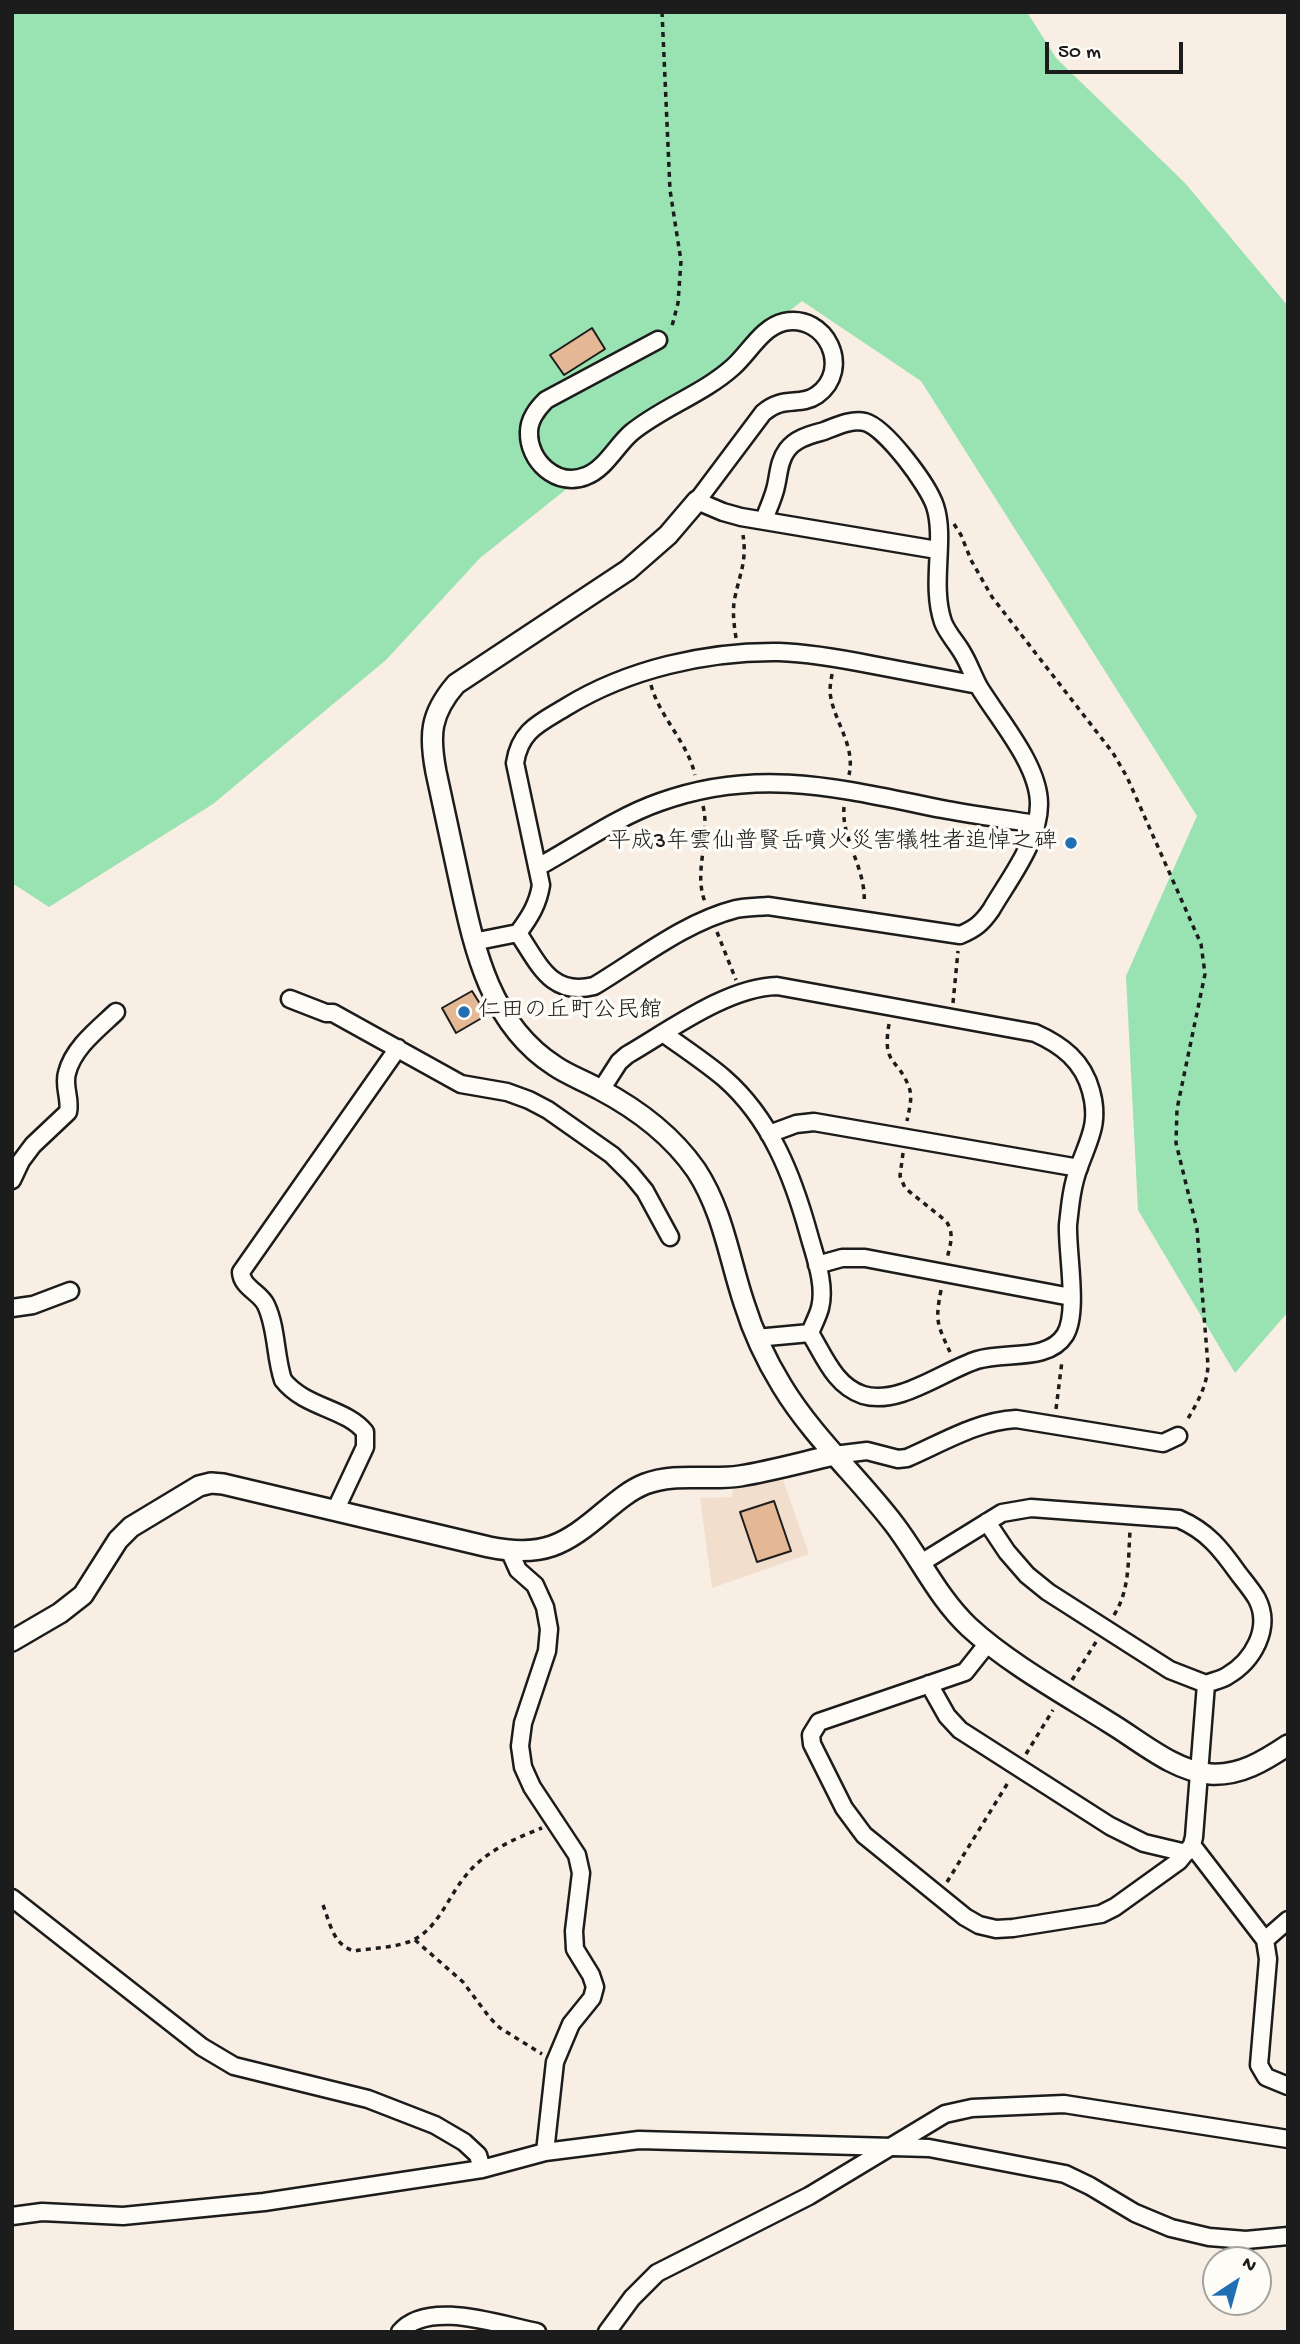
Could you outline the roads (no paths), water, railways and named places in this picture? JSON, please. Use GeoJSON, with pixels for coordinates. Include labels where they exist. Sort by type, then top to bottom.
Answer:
{"type":"FeatureCollection","features":[{"type":"Feature","properties":{"kind":"street"},"geometry":{"type":"LineString","coordinates":[[658,340],[546,400],[531,419],[529,433],[534,455],[542,466],[554,475],[568,479],[583,478],[596,471],[635,430],[734,367],[768,330],[780,323],[794,320],[809,324],[823,334],[831,345],[833,372],[817,395],[805,400],[780,402],[763,413],[697,501],[668,535],[638,562],[466,676],[456,684],[440,705],[431,732],[431,745],[473,942],[487,984],[516,1032],[534,1051],[556,1068],[641,1114],[682,1151],[710,1196],[725,1233],[756,1338],[782,1386],[806,1421],[896,1526],[948,1604],[968,1625],[988,1643],[1063,1694],[1162,1755],[1198,1773],[1235,1773],[1264,1762],[1288,1745]]}},
{"type":"Feature","properties":{"kind":"street"},"geometry":{"type":"LineString","coordinates":[[518,933],[545,974],[566,988],[580,989],[594,986],[685,930],[711,917],[737,909],[768,905],[960,935],[973,930],[984,921],[1024,853],[1036,824],[1039,804],[1031,772],[943,623],[936,581],[938,521],[935,505],[927,489],[887,436],[877,427],[851,421],[799,439],[788,448],[780,460],[775,491],[764,520]]}},
{"type":"Feature","properties":{"kind":"street"},"geometry":{"type":"LineString","coordinates":[[697,501],[741,517],[937,550]]}},
{"type":"Feature","properties":{"kind":"street"},"geometry":{"type":"LineString","coordinates":[[473,942],[518,933],[539,900],[541,885],[538,867],[515,763],[521,741],[528,732],[579,699],[613,683],[696,659],[781,652],[834,658],[978,685]]}},
{"type":"Feature","properties":{"kind":"street"},"geometry":{"type":"LineString","coordinates":[[538,867],[626,816],[660,802],[699,791],[763,782],[815,785],[1036,824]]}},
{"type":"Feature","properties":{"kind":"street"},"geometry":{"type":"LineString","coordinates":[[601,1090],[619,1062],[664,1034],[741,991],[777,986],[1035,1033],[1061,1046],[1071,1055],[1086,1077],[1095,1114],[1091,1140],[1073,1188],[1068,1224],[1071,1323],[1059,1343],[1037,1353],[992,1356],[957,1367],[888,1398],[863,1395],[839,1381],[810,1333]]}},
{"type":"Feature","properties":{"kind":"street"},"geometry":{"type":"LineString","coordinates":[[290,999],[333,1013],[461,1084],[508,1092],[548,1110],[612,1155],[631,1174],[645,1191],[670,1237]]}},
{"type":"Feature","properties":{"kind":"street"},"geometry":{"type":"LineString","coordinates":[[12,1180],[33,1145],[68,1112],[67,1073],[72,1062],[80,1048],[116,1012]]}},
{"type":"Feature","properties":{"kind":"street"},"geometry":{"type":"LineString","coordinates":[[664,1034],[726,1080],[744,1099],[786,1163],[797,1192],[821,1287],[821,1307],[810,1333]]}},
{"type":"Feature","properties":{"kind":"street"},"geometry":{"type":"LineString","coordinates":[[335,1511],[365,1447],[365,1432],[354,1422],[305,1399],[290,1389],[283,1380],[268,1310],[257,1293],[241,1279],[241,1272],[398,1048]]}},
{"type":"Feature","properties":{"kind":"street"},"geometry":{"type":"LineString","coordinates":[[769,1134],[796,1124],[814,1122],[1079,1168]]}},
{"type":"Feature","properties":{"kind":"street"},"geometry":{"type":"LineString","coordinates":[[817,1265],[853,1257],[1071,1297]]}},
{"type":"Feature","properties":{"kind":"street"},"geometry":{"type":"LineString","coordinates":[[12,1308],[33,1306],[70,1291]]}},
{"type":"Feature","properties":{"kind":"street"},"geometry":{"type":"LineString","coordinates":[[756,1338],[810,1333]]}},
{"type":"Feature","properties":{"kind":"street"},"geometry":{"type":"LineString","coordinates":[[12,1641],[60,1613],[83,1595],[118,1541],[131,1527],[199,1486],[211,1483],[510,1552],[537,1551],[558,1545],[580,1532],[621,1497],[643,1485],[668,1477],[738,1477],[834,1455],[867,1451],[898,1459],[907,1458],[1000,1420],[1016,1419],[1163,1443],[1178,1436]]}},
{"type":"Feature","properties":{"kind":"street"},"geometry":{"type":"LineString","coordinates":[[921,1563],[987,1522],[1002,1513],[1031,1508],[1179,1519],[1194,1525],[1217,1545],[1257,1598],[1264,1629],[1259,1643],[1227,1676],[1206,1684],[1170,1670],[1048,1592],[1027,1575],[1007,1552],[987,1522]]}},
{"type":"Feature","properties":{"kind":"street"},"geometry":{"type":"LineString","coordinates":[[510,1552],[518,1570],[535,1585],[545,1607],[549,1629],[547,1651],[523,1723],[520,1746],[523,1767],[532,1787],[576,1855],[581,1873],[574,1931],[575,1949],[595,1987],[592,1998],[572,2024],[555,2062],[545,2152]]}},
{"type":"Feature","properties":{"kind":"street"},"geometry":{"type":"LineString","coordinates":[[988,1643],[965,1672],[820,1721],[811,1734],[812,1744],[844,1808],[864,1835],[972,1921],[996,1929],[1101,1914],[1179,1861],[1189,1849],[1196,1829],[1206,1684]]}},
{"type":"Feature","properties":{"kind":"street"},"geometry":{"type":"LineString","coordinates":[[929,1684],[947,1716],[960,1730],[1110,1826],[1144,1843],[1189,1849],[1265,1940],[1268,1959],[1259,2065],[1266,2077],[1288,2086]]}},
{"type":"Feature","properties":{"kind":"street"},"geometry":{"type":"LineString","coordinates":[[12,1898],[202,2047],[234,2066],[368,2099],[435,2124],[471,2148],[478,2155],[482,2169]]}},
{"type":"Feature","properties":{"kind":"street"},"geometry":{"type":"LineString","coordinates":[[1265,1940],[1288,1920]]}},
{"type":"Feature","properties":{"kind":"street"},"geometry":{"type":"LineString","coordinates":[[607,2332],[632,2298],[657,2273],[809,2196],[945,2114],[956,2110],[1064,2104],[1288,2139]]}},
{"type":"Feature","properties":{"kind":"street"},"geometry":{"type":"LineString","coordinates":[[12,2216],[41,2212],[123,2216],[264,2202],[482,2169],[545,2152],[639,2140],[929,2148],[1065,2174],[1135,2213],[1171,2228],[1209,2237],[1246,2240],[1288,2236]]}},
{"type":"Feature","properties":{"kind":"street"},"geometry":{"type":"LineString","coordinates":[[400,2332],[408,2323],[432,2315],[451,2315],[537,2332]]}},
{"type":"Feature","properties":{"kind":"place","name":"平成3年雲仙普賢岳噴火災害犠牲者追悼之碑"},"geometry":{"type":"Point","coordinates":[1071,843]}},
{"type":"Feature","properties":{"kind":"place","name":"仁田の丘町公民館"},"geometry":{"type":"Point","coordinates":[464,1012]}}]}
